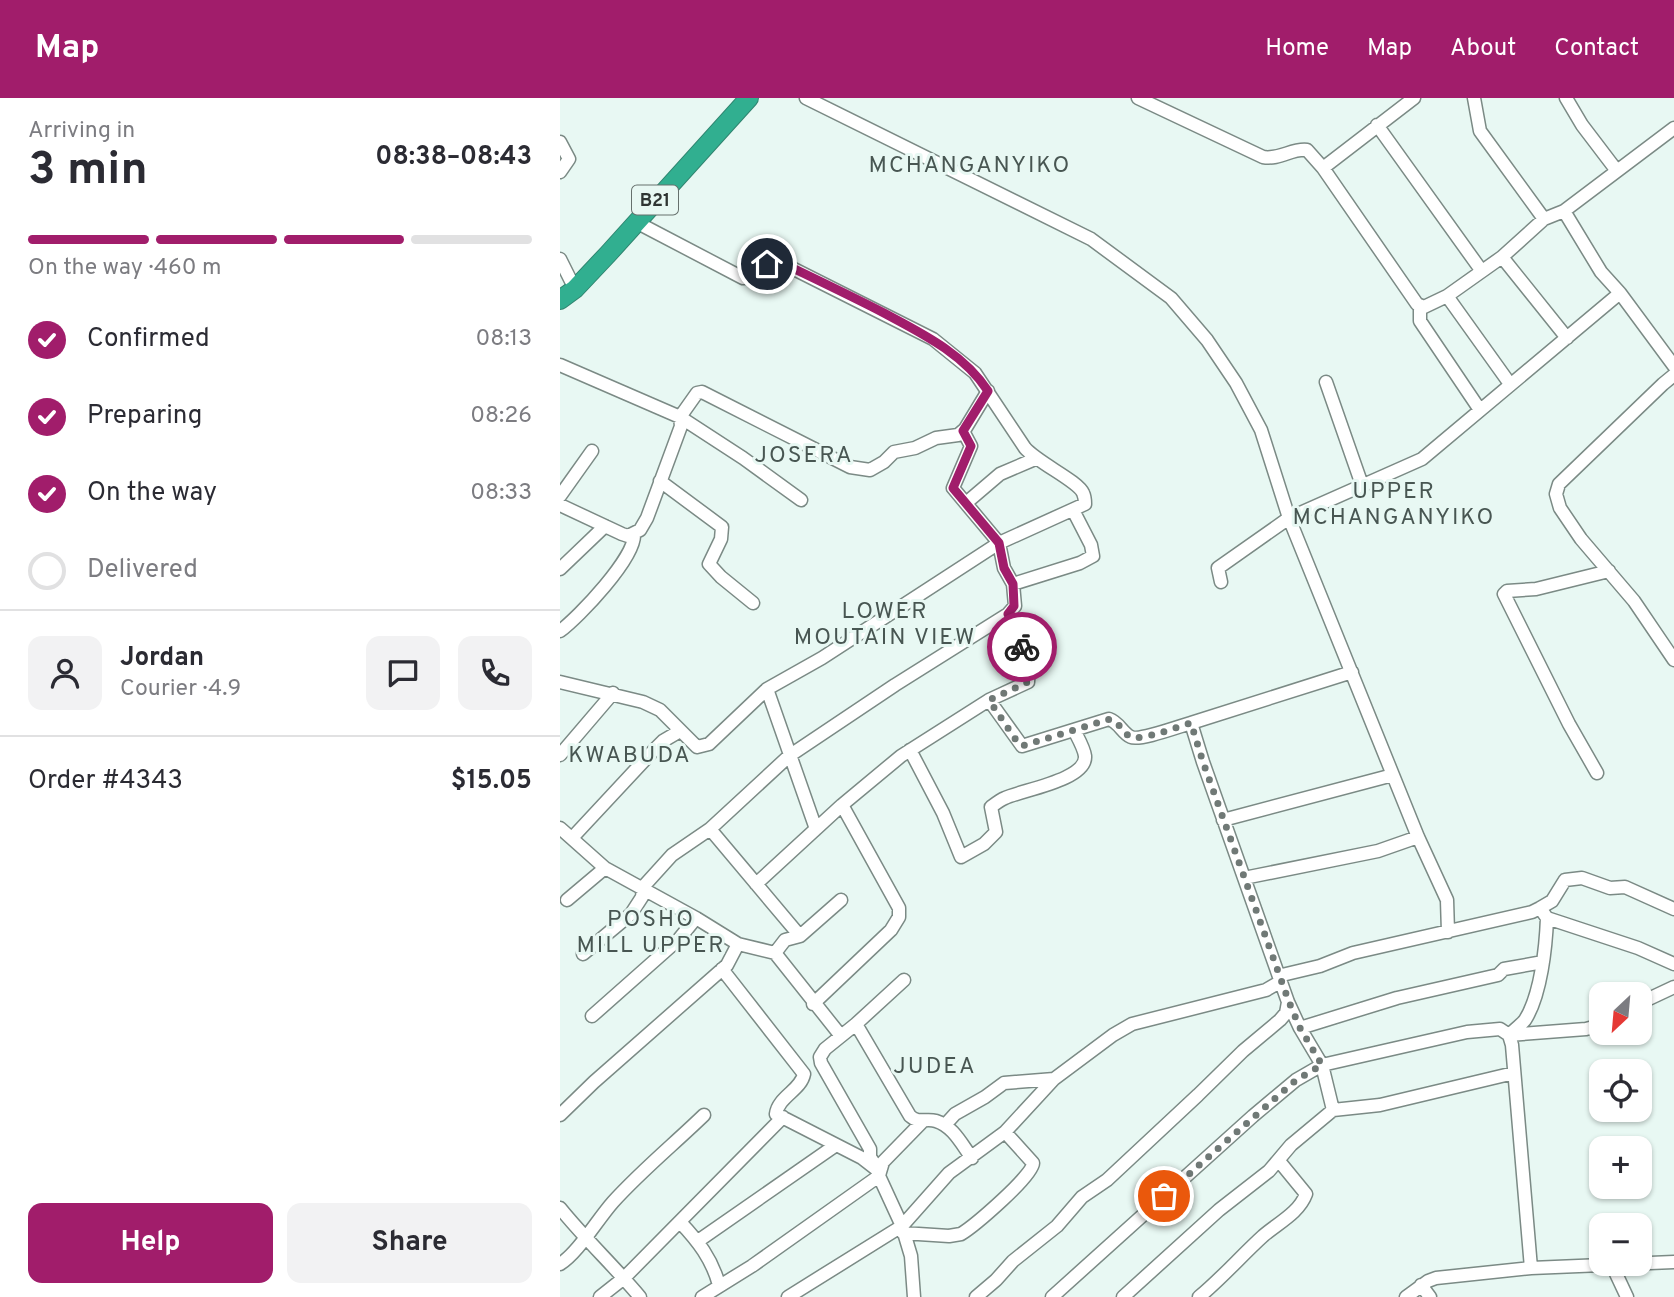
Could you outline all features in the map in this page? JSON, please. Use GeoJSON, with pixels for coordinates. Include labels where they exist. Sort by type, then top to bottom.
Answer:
{"type":"FeatureCollection","features":[{"type":"Feature","properties":{"kind":"highway","name":"B21"},"geometry":{"type":"LineString","coordinates":[[567,294],[749,98]]}},
{"type":"Feature","properties":{"kind":"street"},"geometry":{"type":"LineString","coordinates":[[806,98],[1091,239],[1171,298],[1207,340],[1236,383],[1261,429],[1289,518],[1418,837],[1447,900],[1448,932]]}},
{"type":"Feature","properties":{"kind":"street"},"geometry":{"type":"LineString","coordinates":[[1138,98],[1263,157],[1281,157],[1303,149],[1310,153],[1420,307],[1420,321],[1480,410]]}},
{"type":"Feature","properties":{"kind":"street"},"geometry":{"type":"LineString","coordinates":[[1323,168],[1414,98]]}},
{"type":"Feature","properties":{"kind":"street"},"geometry":{"type":"LineString","coordinates":[[1474,98],[1480,131],[1544,219]]}},
{"type":"Feature","properties":{"kind":"street"},"geometry":{"type":"LineString","coordinates":[[1566,98],[1582,125],[1617,171]]}},
{"type":"Feature","properties":{"kind":"street"},"geometry":{"type":"LineString","coordinates":[[1377,125],[1481,270]]}},
{"type":"Feature","properties":{"kind":"street"},"geometry":{"type":"LineString","coordinates":[[1420,307],[1447,296],[1502,257],[1544,219],[1564,211],[1674,128]]}},
{"type":"Feature","properties":{"kind":"street"},"geometry":{"type":"LineString","coordinates":[[560,142],[569,159],[560,172]]}},
{"type":"Feature","properties":{"kind":"street"},"geometry":{"type":"LineString","coordinates":[[1564,211],[1601,272],[1620,293],[1674,366]]}},
{"type":"Feature","properties":{"kind":"street"},"geometry":{"type":"LineString","coordinates":[[560,682],[643,702],[660,710],[697,747],[709,744],[767,690],[822,658],[999,543],[1085,504],[1083,492],[1076,485],[1035,459],[1025,449],[988,391],[966,364],[933,339],[788,265],[771,260],[761,277],[744,278],[636,222]]}},
{"type":"Feature","properties":{"kind":"street"},"geometry":{"type":"LineString","coordinates":[[1502,257],[1567,338]]}},
{"type":"Feature","properties":{"kind":"street"},"geometry":{"type":"LineString","coordinates":[[560,259],[567,294]]}},
{"type":"Feature","properties":{"kind":"street"},"geometry":{"type":"LineString","coordinates":[[1221,582],[1218,568],[1289,518],[1422,459],[1620,293]]}},
{"type":"Feature","properties":{"kind":"street"},"geometry":{"type":"LineString","coordinates":[[1447,296],[1510,384]]}},
{"type":"Feature","properties":{"kind":"street"},"geometry":{"type":"LineString","coordinates":[[560,365],[680,417],[801,500]]}},
{"type":"Feature","properties":{"kind":"street"},"geometry":{"type":"LineString","coordinates":[[1674,375],[1559,484],[1556,494],[1560,508],[1581,539],[1634,601],[1674,660]]}},
{"type":"Feature","properties":{"kind":"street"},"geometry":{"type":"LineString","coordinates":[[1326,382],[1362,485]]}},
{"type":"Feature","properties":{"kind":"street"},"geometry":{"type":"LineString","coordinates":[[560,505],[622,534],[634,534],[640,530],[647,518],[681,426],[680,417],[697,393],[702,393],[850,467],[862,470],[877,468],[894,452],[915,448],[936,438],[958,435],[988,391]]}},
{"type":"Feature","properties":{"kind":"street"},"geometry":{"type":"LineString","coordinates":[[583,954],[631,914],[642,897],[643,887],[672,855],[710,829],[789,756],[1008,614],[1014,606],[1013,584],[1004,568],[999,543],[953,488],[971,446],[963,431]]}},
{"type":"Feature","properties":{"kind":"street"},"geometry":{"type":"LineString","coordinates":[[560,496],[592,451]]}},
{"type":"Feature","properties":{"kind":"street"},"geometry":{"type":"LineString","coordinates":[[965,503],[1000,474],[1035,459]]}},
{"type":"Feature","properties":{"kind":"street"},"geometry":{"type":"LineString","coordinates":[[660,481],[722,527],[721,539],[709,564],[753,603]]}},
{"type":"Feature","properties":{"kind":"street"},"geometry":{"type":"LineString","coordinates":[[1013,584],[1080,563],[1093,556],[1091,545],[1073,510]]}},
{"type":"Feature","properties":{"kind":"street"},"geometry":{"type":"LineString","coordinates":[[560,569],[605,526]]}},
{"type":"Feature","properties":{"kind":"street"},"geometry":{"type":"LineString","coordinates":[[560,631],[608,583],[635,542],[634,534]]}},
{"type":"Feature","properties":{"kind":"street"},"geometry":{"type":"LineString","coordinates":[[1597,773],[1563,713],[1504,594],[1507,591],[1536,589],[1609,571]]}},
{"type":"Feature","properties":{"kind":"street"},"geometry":{"type":"LineString","coordinates":[[756,884],[842,804],[910,750],[989,700],[1028,682],[1029,665],[1008,614]]}},
{"type":"Feature","properties":{"kind":"street"},"geometry":{"type":"LineString","coordinates":[[989,700],[1022,746],[1110,719],[1120,724],[1127,735],[1138,738],[1352,672]]}},
{"type":"Feature","properties":{"kind":"street"},"geometry":{"type":"LineString","coordinates":[[767,690],[816,829]]}},
{"type":"Feature","properties":{"kind":"street"},"geometry":{"type":"LineString","coordinates":[[560,755],[613,693]]}},
{"type":"Feature","properties":{"kind":"street"},"geometry":{"type":"LineString","coordinates":[[1191,723],[1280,979],[1300,1028],[1322,1065],[1333,1111]]}},
{"type":"Feature","properties":{"kind":"street"},"geometry":{"type":"LineString","coordinates":[[910,750],[943,813],[961,857],[984,844],[996,832],[991,807],[1002,799],[1066,778],[1081,770],[1085,754],[1074,730]]}},
{"type":"Feature","properties":{"kind":"street"},"geometry":{"type":"LineString","coordinates":[[572,838],[663,741],[680,731]]}},
{"type":"Feature","properties":{"kind":"street"},"geometry":{"type":"LineString","coordinates":[[1223,820],[1393,775]]}},
{"type":"Feature","properties":{"kind":"street"},"geometry":{"type":"LineString","coordinates":[[813,1004],[891,930],[899,917],[899,908],[842,804]]}},
{"type":"Feature","properties":{"kind":"street"},"geometry":{"type":"LineString","coordinates":[[560,828],[605,867],[738,944],[775,953],[841,1036]]}},
{"type":"Feature","properties":{"kind":"street"},"geometry":{"type":"LineString","coordinates":[[710,829],[800,936]]}},
{"type":"Feature","properties":{"kind":"street"},"geometry":{"type":"LineString","coordinates":[[1244,878],[1378,851],[1418,837]]}},
{"type":"Feature","properties":{"kind":"street"},"geometry":{"type":"LineString","coordinates":[[567,900],[605,867]]}},
{"type":"Feature","properties":{"kind":"street"},"geometry":{"type":"LineString","coordinates":[[1509,1035],[1525,1020],[1533,1000],[1543,962],[1543,913],[1565,880],[1582,878],[1610,888],[1625,887],[1674,909]]}},
{"type":"Feature","properties":{"kind":"street"},"geometry":{"type":"LineString","coordinates":[[775,953],[785,940],[800,936],[841,900]]}},
{"type":"Feature","properties":{"kind":"street"},"geometry":{"type":"LineString","coordinates":[[788,1297],[903,1230],[949,1173],[1005,1132],[1054,1079],[1132,1024],[1266,990],[1275,985],[1282,975],[1320,966],[1353,953],[1532,912],[1543,913],[1674,964]]}},
{"type":"Feature","properties":{"kind":"street"},"geometry":{"type":"LineString","coordinates":[[592,1016],[679,939],[696,918]]}},
{"type":"Feature","properties":{"kind":"street"},"geometry":{"type":"LineString","coordinates":[[560,1115],[722,969],[733,957],[738,944]]}},
{"type":"Feature","properties":{"kind":"street"},"geometry":{"type":"LineString","coordinates":[[1300,1028],[1397,998],[1498,975],[1504,969],[1543,962]]}},
{"type":"Feature","properties":{"kind":"street"},"geometry":{"type":"LineString","coordinates":[[722,969],[804,1074],[802,1082],[778,1105],[776,1114],[862,1158],[879,1174]]}},
{"type":"Feature","properties":{"kind":"street"},"geometry":{"type":"LineString","coordinates":[[904,980],[821,1053],[821,1063],[870,1149],[870,1157],[903,1230],[911,1256],[914,1297]]}},
{"type":"Feature","properties":{"kind":"street"},"geometry":{"type":"LineString","coordinates":[[1652,997],[1674,987]]}},
{"type":"Feature","properties":{"kind":"street"},"geometry":{"type":"LineString","coordinates":[[976,1297],[1013,1261],[1057,1226],[1082,1197],[1107,1180],[1243,1051],[1280,1020],[1286,1013],[1289,1002]]}},
{"type":"Feature","properties":{"kind":"street"},"geometry":{"type":"LineString","coordinates":[[856,1024],[910,1116],[922,1122],[933,1120],[945,1125],[972,1158]]}},
{"type":"Feature","properties":{"kind":"street"},"geometry":{"type":"LineString","coordinates":[[1052,1297],[1253,1116],[1296,1080],[1322,1065],[1467,1032],[1500,1029],[1509,1035],[1589,1028]]}},
{"type":"Feature","properties":{"kind":"street"},"geometry":{"type":"LineString","coordinates":[[1509,1035],[1531,1268]]}},
{"type":"Feature","properties":{"kind":"street"},"geometry":{"type":"LineString","coordinates":[[1122,1297],[1219,1210],[1279,1161],[1291,1145],[1333,1111],[1380,1105],[1514,1073]]}},
{"type":"Feature","properties":{"kind":"street"},"geometry":{"type":"LineString","coordinates":[[945,1125],[955,1114],[1004,1083],[1054,1079]]}},
{"type":"Feature","properties":{"kind":"street"},"geometry":{"type":"LineString","coordinates":[[560,1264],[572,1256],[613,1202],[704,1115]]}},
{"type":"Feature","properties":{"kind":"street"},"geometry":{"type":"LineString","coordinates":[[600,1297],[624,1278],[783,1117]]}},
{"type":"Feature","properties":{"kind":"street"},"geometry":{"type":"LineString","coordinates":[[702,1297],[752,1266],[879,1174],[883,1162],[922,1122]]}},
{"type":"Feature","properties":{"kind":"street"},"geometry":{"type":"LineString","coordinates":[[903,1230],[950,1236],[961,1234],[1016,1188],[1031,1171],[1033,1163],[1005,1132]]}},
{"type":"Feature","properties":{"kind":"street"},"geometry":{"type":"LineString","coordinates":[[698,1241],[836,1145]]}},
{"type":"Feature","properties":{"kind":"street"},"geometry":{"type":"LineString","coordinates":[[1199,1297],[1228,1273],[1304,1198],[1306,1194],[1303,1187],[1279,1161]]}},
{"type":"Feature","properties":{"kind":"street"},"geometry":{"type":"LineString","coordinates":[[560,1208],[639,1297]]}},
{"type":"Feature","properties":{"kind":"street"},"geometry":{"type":"LineString","coordinates":[[680,1222],[698,1241],[714,1267],[719,1285]]}},
{"type":"Feature","properties":{"kind":"street"},"geometry":{"type":"LineString","coordinates":[[1652,1263],[1674,1262]]}},
{"type":"Feature","properties":{"kind":"street"},"geometry":{"type":"LineString","coordinates":[[1406,1297],[1421,1285],[1436,1278],[1531,1268],[1589,1266]]}},
{"type":"Feature","properties":{"kind":"street"},"geometry":{"type":"LineString","coordinates":[[1617,1276],[1627,1297]]}},
{"type":"Feature","properties":{"kind":"street"},"geometry":{"type":"LineString","coordinates":[[1421,1285],[1430,1297]]}},
{"type":"Feature","properties":{"kind":"way so far"},"geometry":{"type":"LineString","coordinates":[[1022,647],[1029,665],[1028,682],[989,700],[1022,746],[1110,719],[1120,724],[1127,735],[1138,738],[1191,723],[1289,1002],[1300,1028],[1322,1065],[1296,1080],[1164,1196]]}},
{"type":"Feature","properties":{"kind":"district","name":"MCHANGANYIKO"},"geometry":{"type":"Point","coordinates":[970,164]}},
{"type":"Feature","properties":{"kind":"district","name":"JOSERA"},"geometry":{"type":"Point","coordinates":[804,454]}},
{"type":"Feature","properties":{"kind":"district","name":"UPPER MCHANGANYIKO"},"geometry":{"type":"Point","coordinates":[1394,503]}},
{"type":"Feature","properties":{"kind":"district","name":"LOWER MOUTAIN VIEW"},"geometry":{"type":"Point","coordinates":[885,623]}},
{"type":"Feature","properties":{"kind":"district","name":"KWABUDA"},"geometry":{"type":"Point","coordinates":[630,754]}},
{"type":"Feature","properties":{"kind":"district","name":"POSHO MILL UPPER"},"geometry":{"type":"Point","coordinates":[651,931]}},
{"type":"Feature","properties":{"kind":"district","name":"JUDEA"},"geometry":{"type":"Point","coordinates":[935,1065]}},
{"type":"Feature","properties":{"kind":"route"},"geometry":{"type":"LineString","coordinates":[[767,264],[776,260],[933,339],[966,364],[988,391],[963,431],[971,446],[953,488],[999,543],[1004,568],[1013,584],[1015,602],[1008,614],[1022,647]]}}]}
